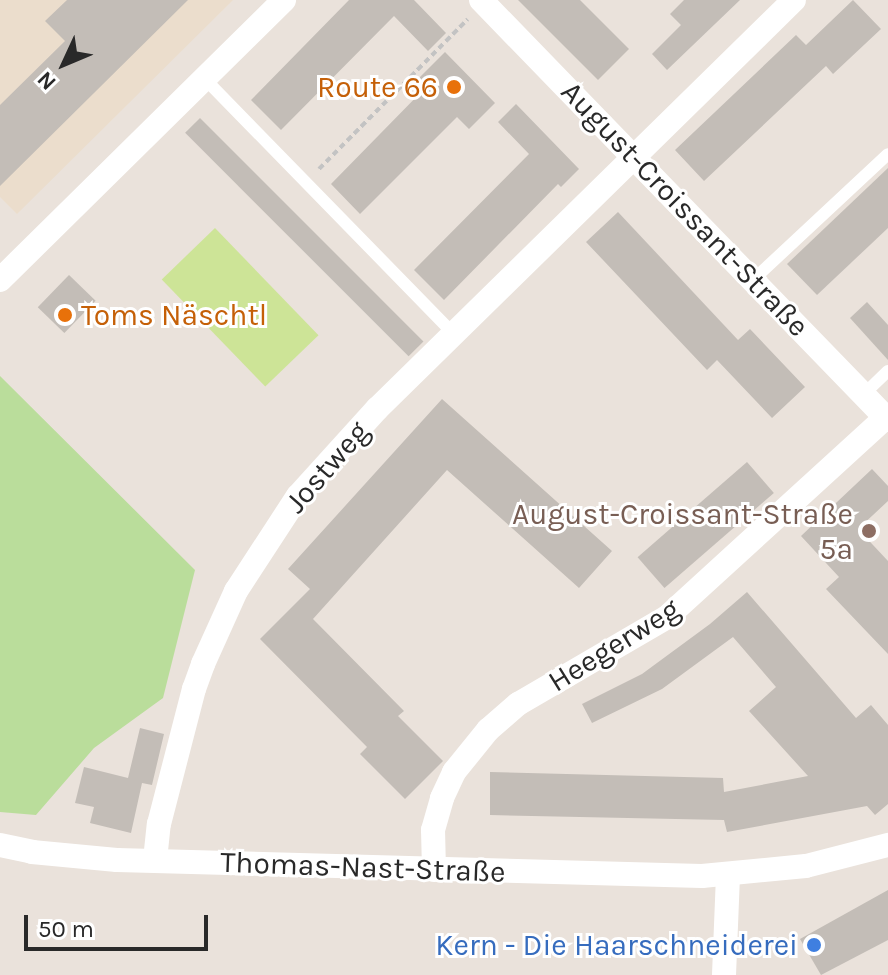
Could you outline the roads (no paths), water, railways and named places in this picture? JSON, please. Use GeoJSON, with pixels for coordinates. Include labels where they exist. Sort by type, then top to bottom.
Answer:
{"type":"FeatureCollection","features":[{"type":"Feature","properties":{"kind":"street"},"geometry":{"type":"LineString","coordinates":[[4,267],[284,0]]}},
{"type":"Feature","properties":{"kind":"street","name":"Jostweg"},"geometry":{"type":"LineString","coordinates":[[155,860],[159,824],[194,689],[236,591],[290,507],[320,469],[454,334],[794,0]]}},
{"type":"Feature","properties":{"kind":"street","name":"August-Croissant-Straße"},"geometry":{"type":"LineString","coordinates":[[482,2],[887,418]]}},
{"type":"Feature","properties":{"kind":"street","name":"Heegerweg"},"geometry":{"type":"LineString","coordinates":[[434,870],[433,830],[442,798],[454,772],[488,730],[518,704],[666,618],[887,418]]}},
{"type":"Feature","properties":{"kind":"street","name":"Thomas-Nast-Straße"},"geometry":{"type":"LineString","coordinates":[[0,845],[56,855],[155,860],[728,876],[806,866],[888,845]]}},
{"type":"Feature","properties":{"kind":"street"},"geometry":{"type":"LineString","coordinates":[[724,975],[728,876]]}},
{"type":"Feature","properties":{"kind":"lane"},"geometry":{"type":"LineString","coordinates":[[204,78],[308,180],[454,334]]}},
{"type":"Feature","properties":{"kind":"lane"},"geometry":{"type":"LineString","coordinates":[[754,279],[888,154]]}},
{"type":"Feature","properties":{"kind":"lane"},"geometry":{"type":"LineString","coordinates":[[864,394],[888,371]]}},
{"type":"Feature","properties":{"kind":"place","name":"Route 66"},"geometry":{"type":"Point","coordinates":[454,87]}},
{"type":"Feature","properties":{"kind":"place","name":"Toms Näschtl"},"geometry":{"type":"Point","coordinates":[65,315]}},
{"type":"Feature","properties":{"kind":"place","name":"August-Croissant-Straße 5a"},"geometry":{"type":"Point","coordinates":[869,531]}},
{"type":"Feature","properties":{"kind":"place","name":"Kern - Die Haarschneiderei"},"geometry":{"type":"Point","coordinates":[814,945]}}]}
